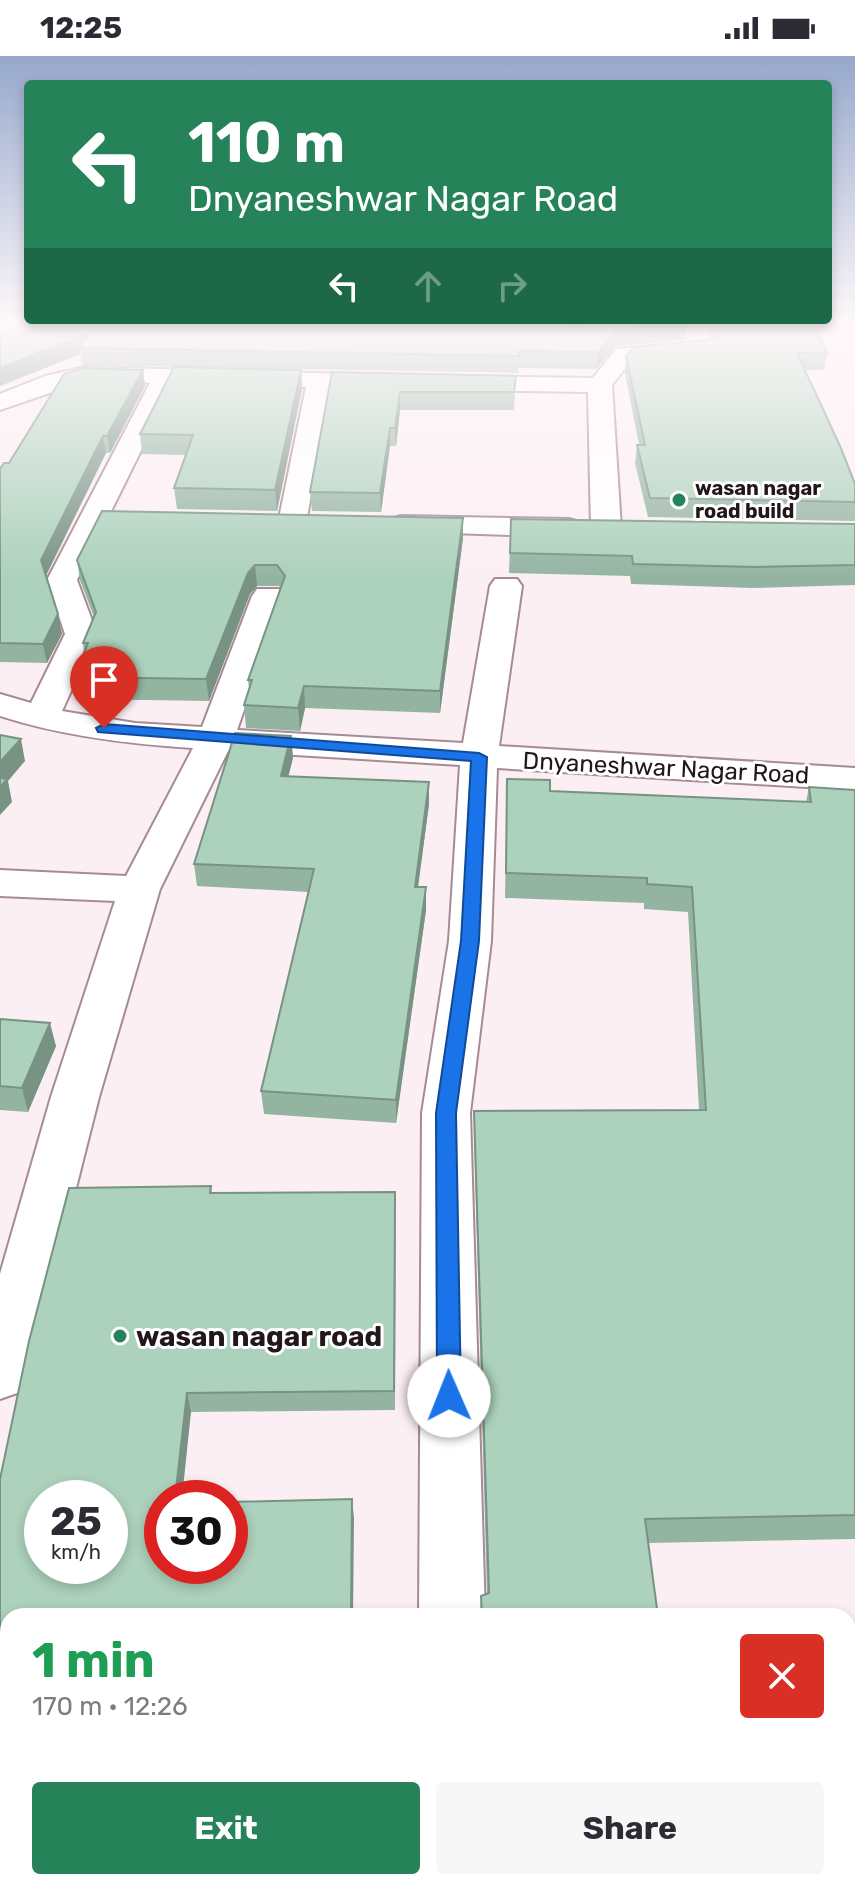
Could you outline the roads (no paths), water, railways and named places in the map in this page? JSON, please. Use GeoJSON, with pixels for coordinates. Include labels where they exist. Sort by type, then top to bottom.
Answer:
{"type":"FeatureCollection","features":[{"type":"Feature","properties":{"kind":"street"},"geometry":{"type":"LineString","coordinates":[[41,718],[81,634],[62,580],[150,408]]}},
{"type":"Feature","properties":{"kind":"street"},"geometry":{"type":"LineString","coordinates":[[292,523],[314,408]]}},
{"type":"Feature","properties":{"kind":"street"},"geometry":{"type":"LineString","coordinates":[[601,408],[606,528]]}},
{"type":"Feature","properties":{"kind":"street"},"geometry":{"type":"LineString","coordinates":[[95,519],[125,519]]}},
{"type":"Feature","properties":{"kind":"street"},"geometry":{"type":"LineString","coordinates":[[262,522],[324,523]]}},
{"type":"Feature","properties":{"kind":"street"},"geometry":{"type":"LineString","coordinates":[[371,524],[637,529]]}},
{"type":"Feature","properties":{"kind":"street"},"geometry":{"type":"LineString","coordinates":[[452,1608],[446,1113],[470,941],[479,757],[506,586]]}},
{"type":"Feature","properties":{"kind":"street"},"geometry":{"type":"LineString","coordinates":[[0,1374],[75,1097],[139,889],[216,739],[268,596]]}},
{"type":"Feature","properties":{"kind":"street","name":"Dnyaneshwar Nagar Road"},"geometry":{"type":"LineString","coordinates":[[0,705],[41,718],[135,734],[855,779]]}},
{"type":"Feature","properties":{"kind":"street"},"geometry":{"type":"LineString","coordinates":[[0,883],[139,889]]}},
{"type":"Feature","properties":{"kind":"place","name":"wasan nagar road build"},"geometry":{"type":"Point","coordinates":[679,500]}},
{"type":"Feature","properties":{"kind":"place","name":"wasan nagar road"},"geometry":{"type":"Point","coordinates":[120,1336]}}]}
